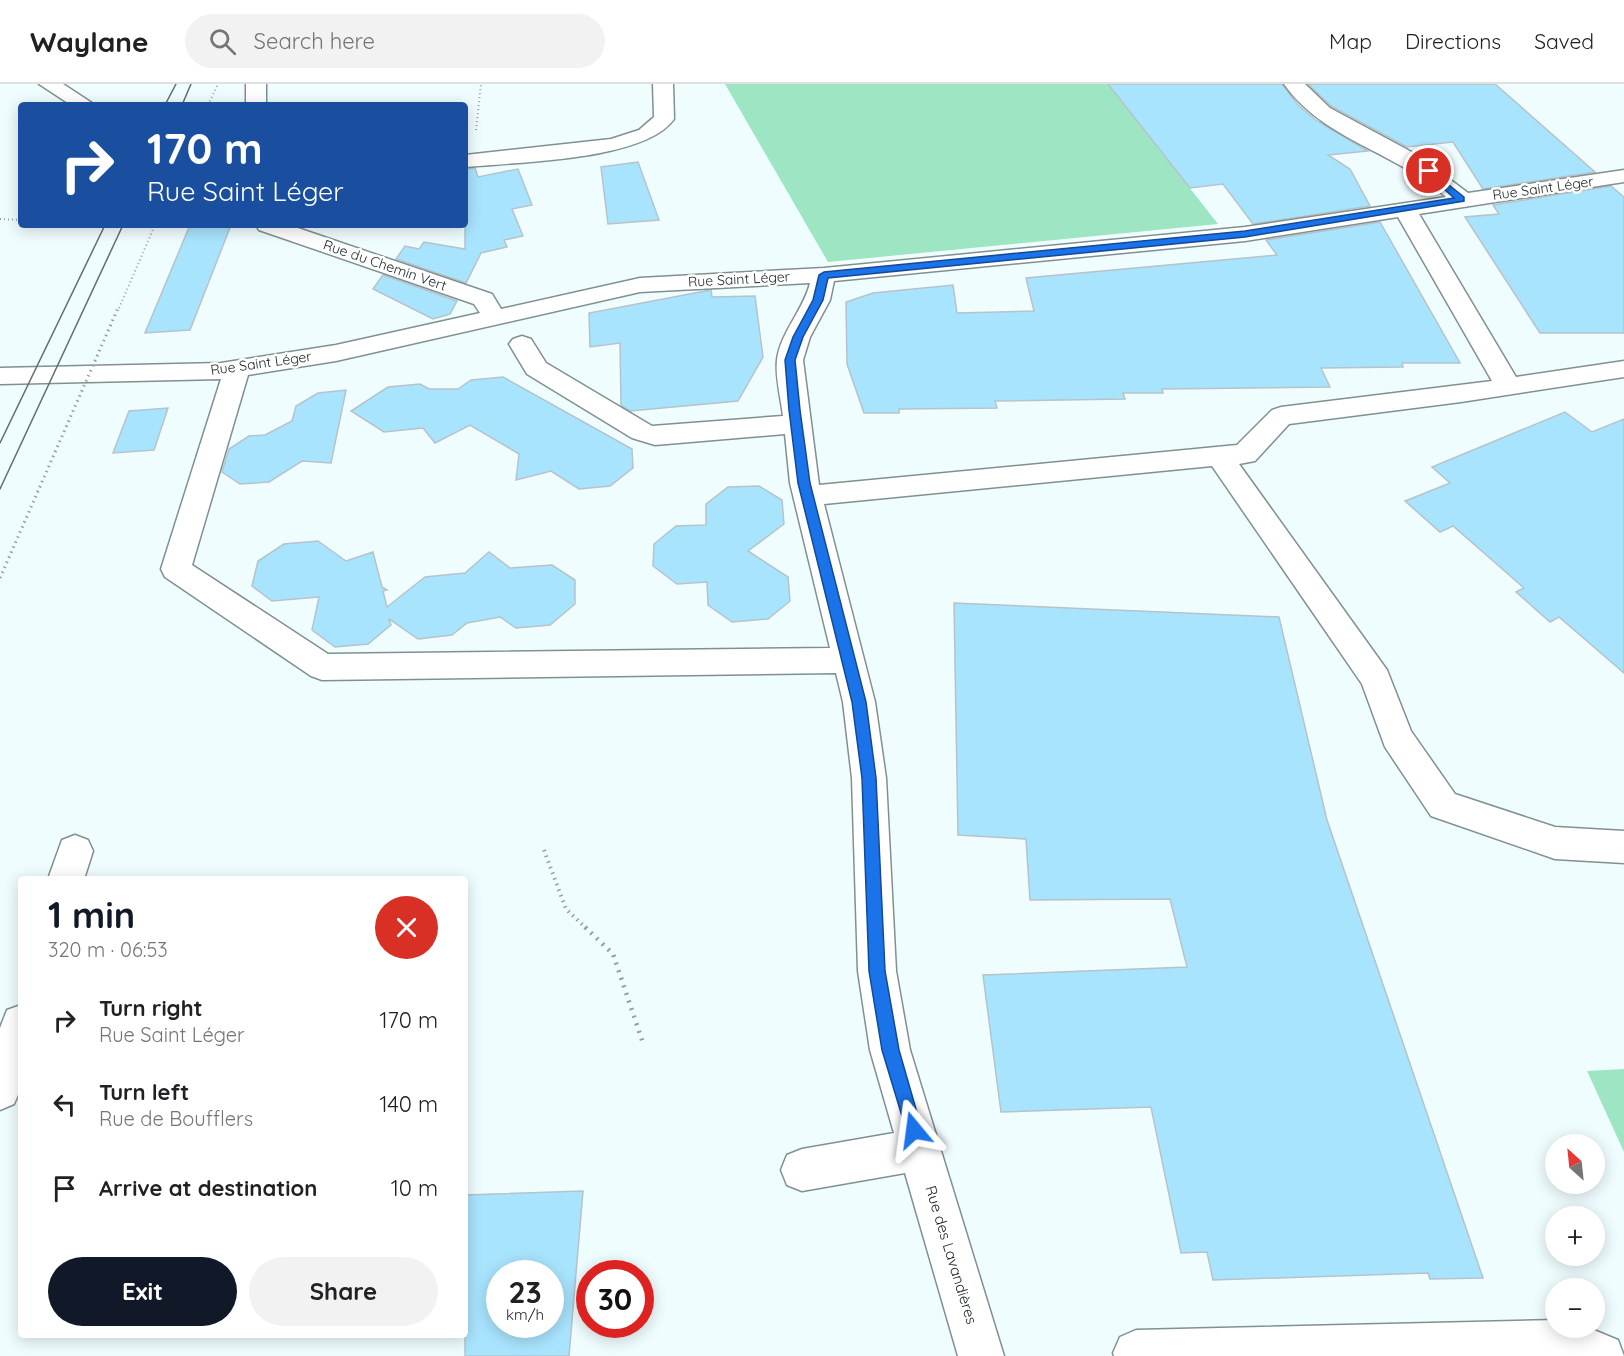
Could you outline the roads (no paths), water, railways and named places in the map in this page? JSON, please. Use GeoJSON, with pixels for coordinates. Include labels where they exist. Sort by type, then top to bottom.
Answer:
{"type":"FeatureCollection","features":[{"type":"Feature","properties":{"kind":"street"},"geometry":{"type":"LineString","coordinates":[[49,84],[80,102]]}},
{"type":"Feature","properties":{"kind":"street"},"geometry":{"type":"LineString","coordinates":[[256,84],[256,102]]}},
{"type":"Feature","properties":{"kind":"street"},"geometry":{"type":"LineString","coordinates":[[469,161],[614,145],[646,134],[664,119],[663,84]]}},
{"type":"Feature","properties":{"kind":"street"},"geometry":{"type":"LineString","coordinates":[[1294,84],[1306,100],[1331,120],[1429,171],[1461,199]]}},
{"type":"Feature","properties":{"kind":"street","name":"Rue Saint Léger"},"geometry":{"type":"LineString","coordinates":[[0,376],[221,371],[336,353],[640,285],[824,275],[1245,234],[1461,199],[1624,176]]}},
{"type":"Feature","properties":{"kind":"street"},"geometry":{"type":"LineString","coordinates":[[1404,208],[1509,387]]}},
{"type":"Feature","properties":{"kind":"street","name":"Rue du Chemin Vert"},"geometry":{"type":"LineString","coordinates":[[276,228],[483,298],[495,316]]}},
{"type":"Feature","properties":{"kind":"street","name":"Rue des Lavandières"},"geometry":{"type":"LineString","coordinates":[[824,275],[818,300],[798,337],[790,360],[796,424],[807,496],[859,702],[869,778],[877,971],[890,1050],[981,1356]]}},
{"type":"Feature","properties":{"kind":"street"},"geometry":{"type":"LineString","coordinates":[[522,344],[536,368],[642,432],[655,436],[796,424]]}},
{"type":"Feature","properties":{"kind":"street"},"geometry":{"type":"LineString","coordinates":[[237,368],[176,569],[322,667],[849,660]]}},
{"type":"Feature","properties":{"kind":"street"},"geometry":{"type":"LineString","coordinates":[[807,496],[1245,454],[1281,416],[1509,387],[1624,369]]}},
{"type":"Feature","properties":{"kind":"street"},"geometry":{"type":"LineString","coordinates":[[1219,456],[1376,679],[1397,737],[1443,805],[1555,843],[1624,848]]}},
{"type":"Feature","properties":{"kind":"street"},"geometry":{"type":"LineString","coordinates":[[0,1090],[18,1033]]}},
{"type":"Feature","properties":{"kind":"street"},"geometry":{"type":"LineString","coordinates":[[802,1170],[919,1150]]}},
{"type":"Feature","properties":{"kind":"street"},"geometry":{"type":"LineString","coordinates":[[1136,1353],[1571,1343],[1602,1356]]}},
{"type":"Feature","properties":{"kind":"tram line"},"geometry":{"type":"LineString","coordinates":[[167,102],[176,84]]}},
{"type":"Feature","properties":{"kind":"tram line"},"geometry":{"type":"LineString","coordinates":[[183,102],[191,84]]}},
{"type":"Feature","properties":{"kind":"tram line"},"geometry":{"type":"LineString","coordinates":[[0,443],[104,228]]}},
{"type":"Feature","properties":{"kind":"tram line"},"geometry":{"type":"LineString","coordinates":[[0,489],[122,228]]}}]}
